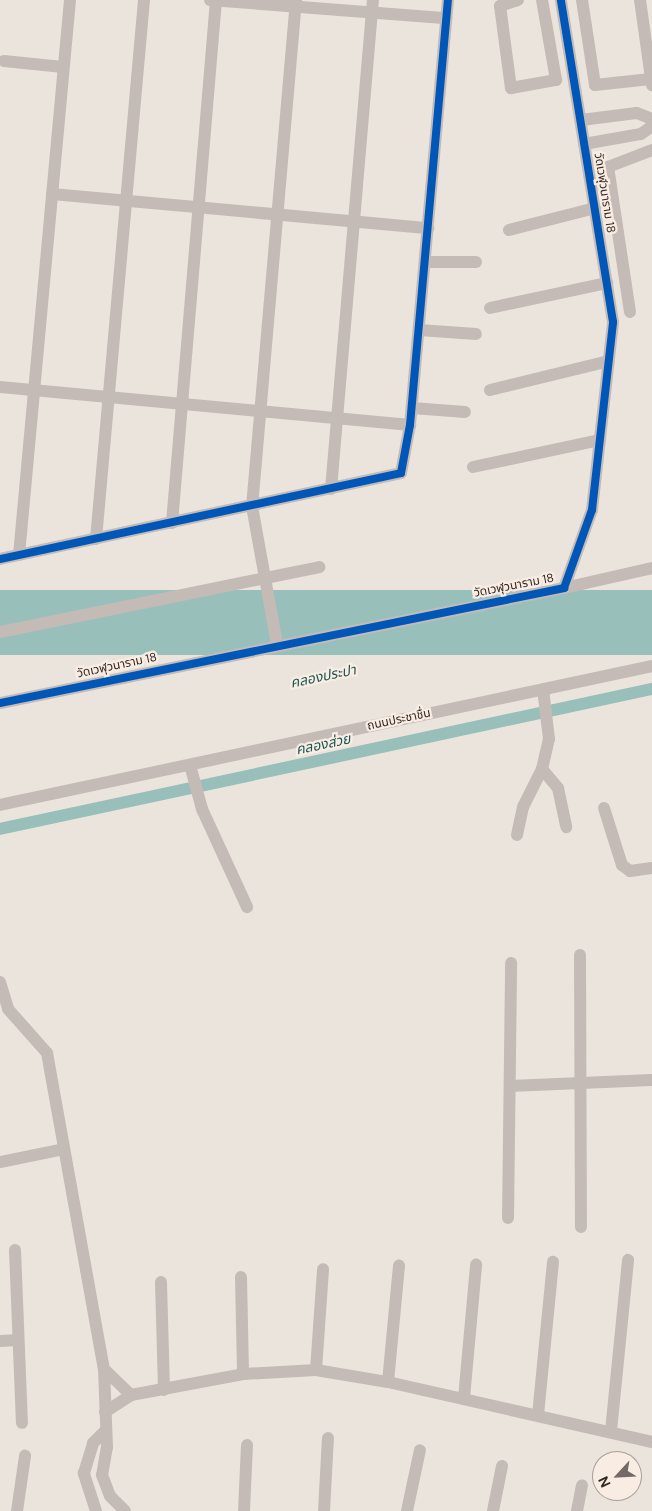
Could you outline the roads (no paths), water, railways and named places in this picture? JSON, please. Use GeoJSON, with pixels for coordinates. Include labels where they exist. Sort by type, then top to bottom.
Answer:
{"type":"FeatureCollection","features":[{"type":"Feature","properties":{"kind":"street"},"geometry":{"type":"LineString","coordinates":[[19,555],[70,0]]}},
{"type":"Feature","properties":{"kind":"street"},"geometry":{"type":"LineString","coordinates":[[96,539],[144,0]]}},
{"type":"Feature","properties":{"kind":"street"},"geometry":{"type":"LineString","coordinates":[[172,523],[201,207],[214,0],[296,4],[372,14],[446,18]]}},
{"type":"Feature","properties":{"kind":"street"},"geometry":{"type":"LineString","coordinates":[[331,489],[373,0]]}},
{"type":"Feature","properties":{"kind":"street"},"geometry":{"type":"LineString","coordinates":[[0,559],[252,507],[401,473],[412,408],[448,0]]}},
{"type":"Feature","properties":{"kind":"street"},"geometry":{"type":"LineString","coordinates":[[518,0],[500,6],[511,88],[556,80],[542,0]]}},
{"type":"Feature","properties":{"kind":"street","name":"วัดเวฬุวนาราม 18"},"geometry":{"type":"LineString","coordinates":[[0,703],[277,644],[564,588],[592,510],[613,322],[561,0]]}},
{"type":"Feature","properties":{"kind":"street"},"geometry":{"type":"LineString","coordinates":[[582,0],[595,85],[652,82],[640,0]]}},
{"type":"Feature","properties":{"kind":"street"},"geometry":{"type":"LineString","coordinates":[[277,644],[252,507],[276,214],[296,4]]}},
{"type":"Feature","properties":{"kind":"street"},"geometry":{"type":"LineString","coordinates":[[4,61],[64,67]]}},
{"type":"Feature","properties":{"kind":"street"},"geometry":{"type":"LineString","coordinates":[[581,120],[638,113],[652,119]]}},
{"type":"Feature","properties":{"kind":"street"},"geometry":{"type":"LineString","coordinates":[[584,144],[641,134],[652,126]]}},
{"type":"Feature","properties":{"kind":"street"},"geometry":{"type":"LineString","coordinates":[[630,312],[608,167],[652,150]]}},
{"type":"Feature","properties":{"kind":"street"},"geometry":{"type":"LineString","coordinates":[[52,194],[428,228]]}},
{"type":"Feature","properties":{"kind":"street"},"geometry":{"type":"LineString","coordinates":[[509,230],[595,208]]}},
{"type":"Feature","properties":{"kind":"street"},"geometry":{"type":"LineString","coordinates":[[425,262],[476,262]]}},
{"type":"Feature","properties":{"kind":"street"},"geometry":{"type":"LineString","coordinates":[[490,308],[607,283]]}},
{"type":"Feature","properties":{"kind":"street"},"geometry":{"type":"LineString","coordinates":[[419,330],[476,334]]}},
{"type":"Feature","properties":{"kind":"street"},"geometry":{"type":"LineString","coordinates":[[490,390],[609,361]]}},
{"type":"Feature","properties":{"kind":"street"},"geometry":{"type":"LineString","coordinates":[[0,387],[410,425]]}},
{"type":"Feature","properties":{"kind":"street"},"geometry":{"type":"LineString","coordinates":[[412,408],[465,412]]}},
{"type":"Feature","properties":{"kind":"street"},"geometry":{"type":"LineString","coordinates":[[473,467],[600,440]]}},
{"type":"Feature","properties":{"kind":"street"},"geometry":{"type":"LineString","coordinates":[[0,632],[319,567]]}},
{"type":"Feature","properties":{"kind":"street"},"geometry":{"type":"LineString","coordinates":[[564,588],[652,568]]}},
{"type":"Feature","properties":{"kind":"street","name":"ถนนประชาชื่น"},"geometry":{"type":"LineString","coordinates":[[0,805],[652,666]]}},
{"type":"Feature","properties":{"kind":"street"},"geometry":{"type":"LineString","coordinates":[[517,835],[523,807],[542,769],[549,739],[543,689]]}},
{"type":"Feature","properties":{"kind":"street"},"geometry":{"type":"LineString","coordinates":[[190,765],[202,809],[247,907]]}},
{"type":"Feature","properties":{"kind":"street"},"geometry":{"type":"LineString","coordinates":[[542,769],[558,788],[566,827]]}},
{"type":"Feature","properties":{"kind":"street"},"geometry":{"type":"LineString","coordinates":[[604,808],[622,865],[630,871],[652,868]]}},
{"type":"Feature","properties":{"kind":"street"},"geometry":{"type":"LineString","coordinates":[[580,955],[581,1227]]}},
{"type":"Feature","properties":{"kind":"street"},"geometry":{"type":"LineString","coordinates":[[508,1218],[511,963]]}},
{"type":"Feature","properties":{"kind":"street"},"geometry":{"type":"LineString","coordinates":[[0,982],[8,1009],[47,1054],[104,1368],[105,1487],[125,1511]]}},
{"type":"Feature","properties":{"kind":"street"},"geometry":{"type":"LineString","coordinates":[[510,1086],[652,1080]]}},
{"type":"Feature","properties":{"kind":"street"},"geometry":{"type":"LineString","coordinates":[[0,1162],[64,1149]]}},
{"type":"Feature","properties":{"kind":"street"},"geometry":{"type":"LineString","coordinates":[[15,1250],[22,1423]]}},
{"type":"Feature","properties":{"kind":"street"},"geometry":{"type":"LineString","coordinates":[[611,1431],[628,1260]]}},
{"type":"Feature","properties":{"kind":"street"},"geometry":{"type":"LineString","coordinates":[[538,1415],[553,1262]]}},
{"type":"Feature","properties":{"kind":"street"},"geometry":{"type":"LineString","coordinates":[[464,1398],[476,1265]]}},
{"type":"Feature","properties":{"kind":"street"},"geometry":{"type":"LineString","coordinates":[[388,1382],[399,1266]]}},
{"type":"Feature","properties":{"kind":"street"},"geometry":{"type":"LineString","coordinates":[[316,1370],[323,1269]]}},
{"type":"Feature","properties":{"kind":"street"},"geometry":{"type":"LineString","coordinates":[[241,1277],[243,1374]]}},
{"type":"Feature","properties":{"kind":"street"},"geometry":{"type":"LineString","coordinates":[[161,1282],[164,1390]]}},
{"type":"Feature","properties":{"kind":"street"},"geometry":{"type":"LineString","coordinates":[[0,1341],[18,1340]]}},
{"type":"Feature","properties":{"kind":"street"},"geometry":{"type":"LineString","coordinates":[[104,1368],[131,1395]]}},
{"type":"Feature","properties":{"kind":"street"},"geometry":{"type":"LineString","coordinates":[[105,1412],[131,1395],[243,1374],[316,1370],[388,1382],[464,1398],[652,1442]]}},
{"type":"Feature","properties":{"kind":"street"},"geometry":{"type":"LineString","coordinates":[[96,1511],[84,1473],[93,1443],[104,1432]]}},
{"type":"Feature","properties":{"kind":"street"},"geometry":{"type":"LineString","coordinates":[[324,1511],[328,1438]]}},
{"type":"Feature","properties":{"kind":"street"},"geometry":{"type":"LineString","coordinates":[[244,1511],[247,1445]]}},
{"type":"Feature","properties":{"kind":"street"},"geometry":{"type":"LineString","coordinates":[[407,1511],[420,1450]]}},
{"type":"Feature","properties":{"kind":"street"},"geometry":{"type":"LineString","coordinates":[[17,1511],[25,1456]]}},
{"type":"Feature","properties":{"kind":"street"},"geometry":{"type":"LineString","coordinates":[[493,1511],[502,1466]]}},
{"type":"Feature","properties":{"kind":"street"},"geometry":{"type":"LineString","coordinates":[[577,1511],[582,1485]]}},
{"type":"Feature","properties":{"kind":"water"},"geometry":{"type":"Polygon","coordinates":[[[0,590],[652,590],[652,655],[0,655],[0,590]]]}},
{"type":"Feature","properties":{"kind":"waterway","name":"คลองส่วย"},"geometry":{"type":"LineString","coordinates":[[0,829],[652,689]]}},
{"type":"Feature","properties":{"kind":"water label","name":"คลองประปา"},"geometry":{"type":"Point","coordinates":[323,676]}}]}
